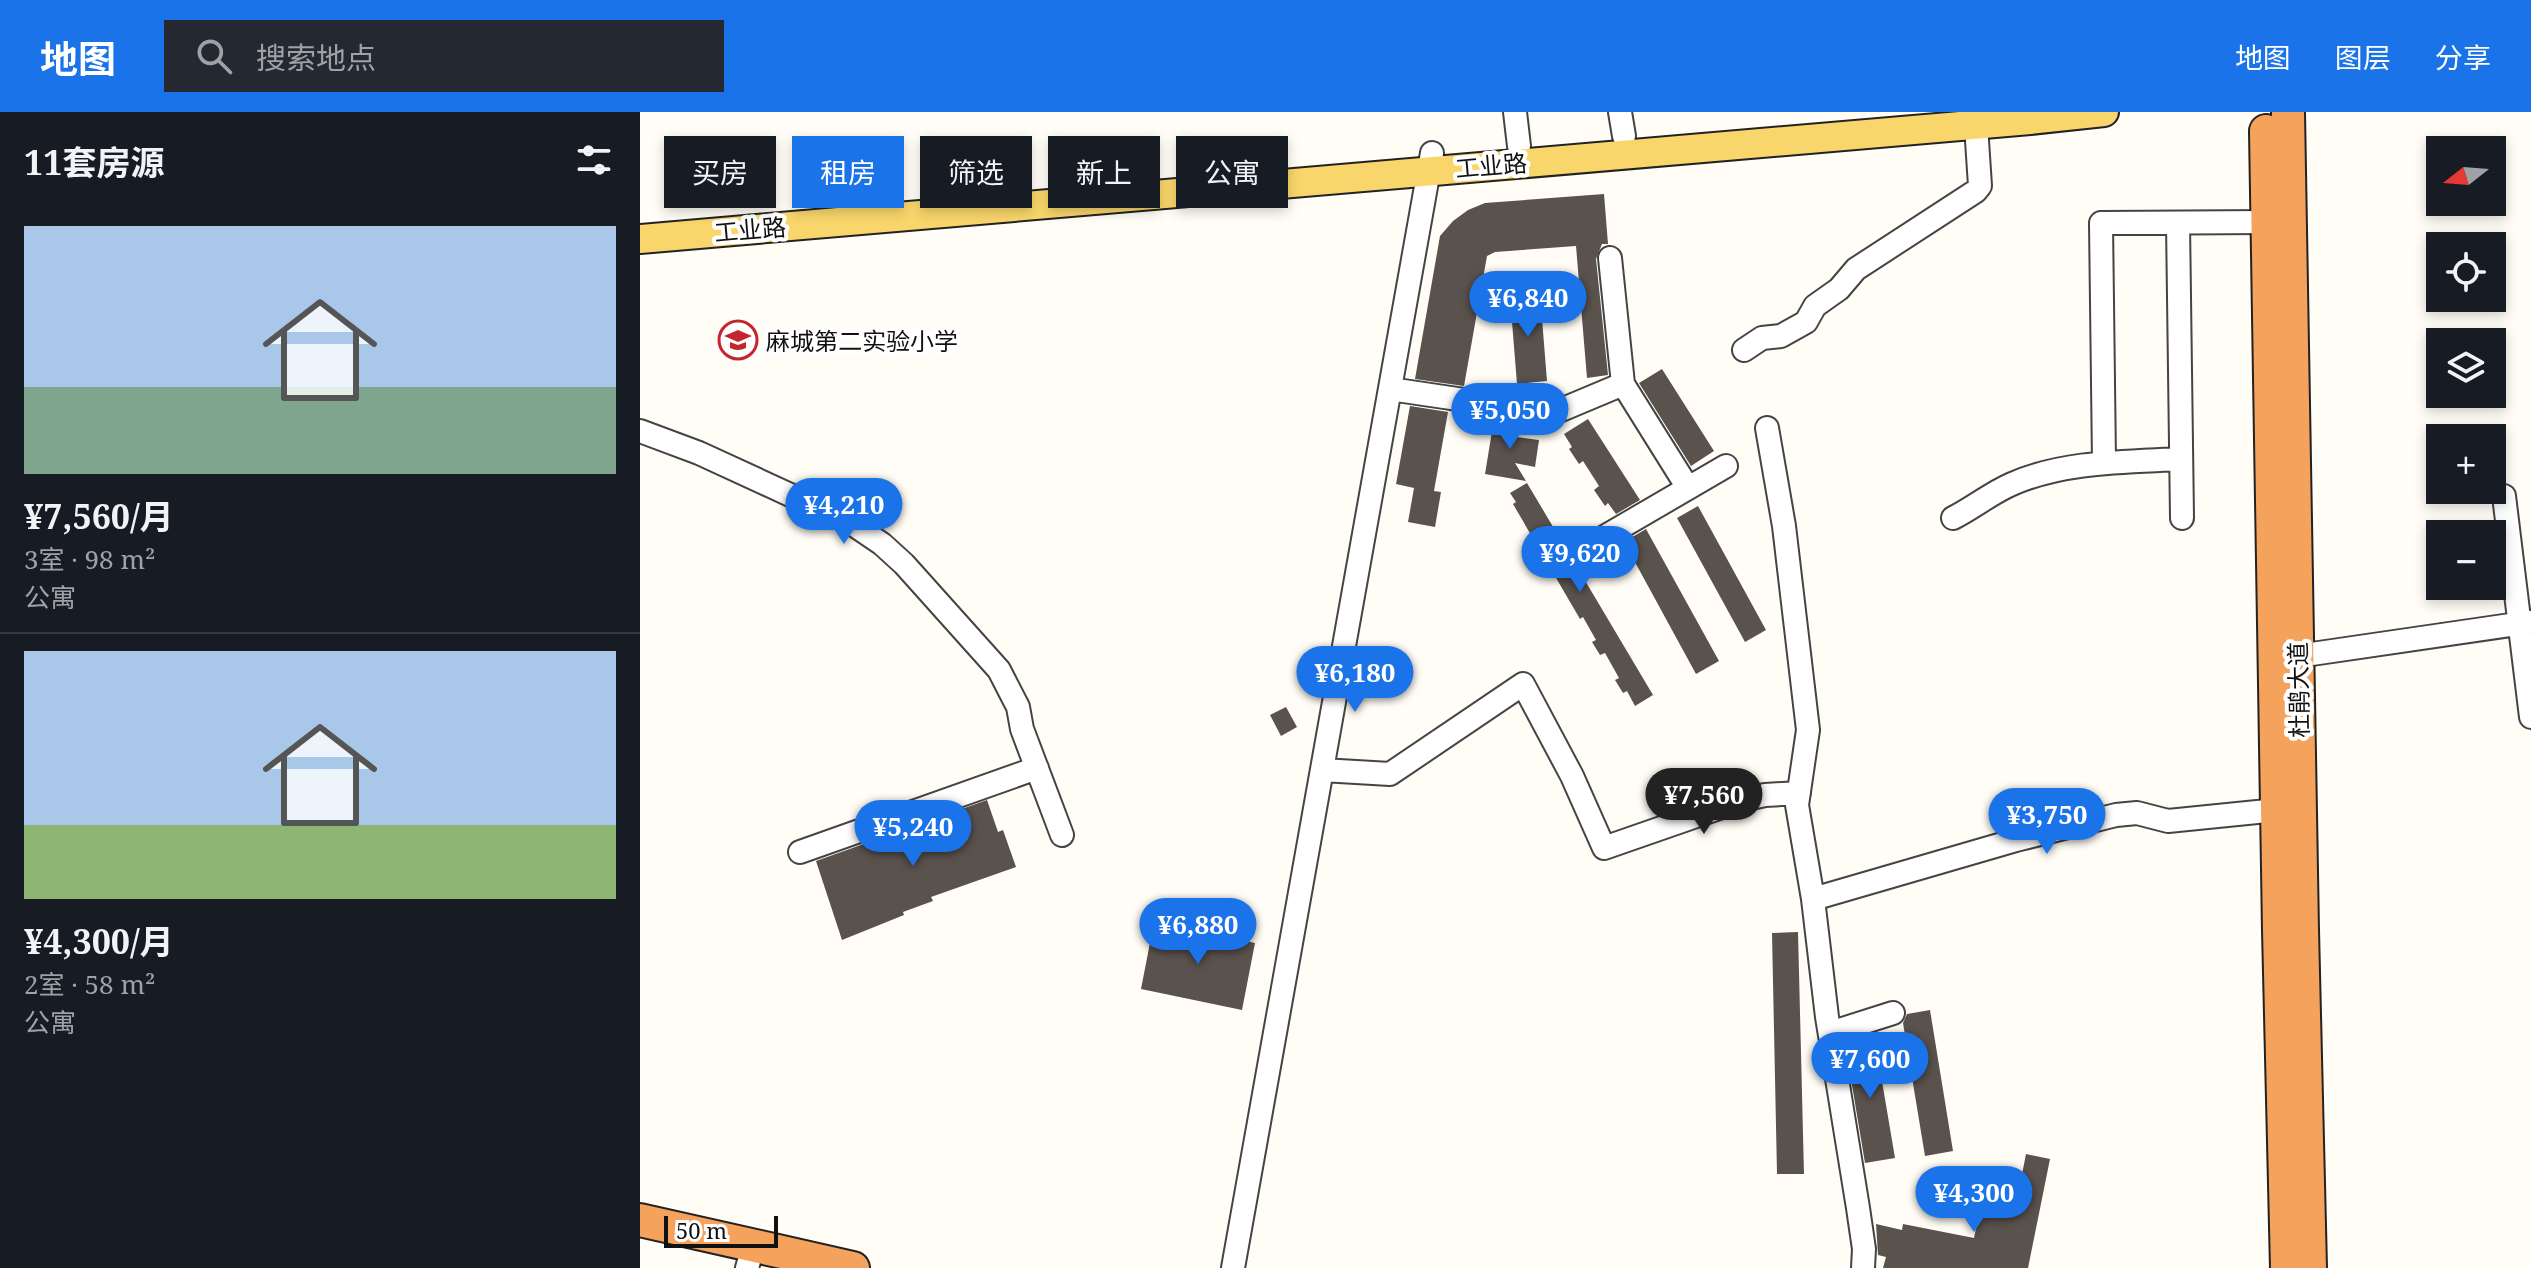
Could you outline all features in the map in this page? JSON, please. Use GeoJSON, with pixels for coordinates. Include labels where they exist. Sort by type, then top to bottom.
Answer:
{"type":"FeatureCollection","features":[{"type":"Feature","properties":{"kind":"highway","name":"杜鹃大道"},"geometry":{"type":"LineString","coordinates":[[2266,112],[2287,1268]]}},
{"type":"Feature","properties":{"kind":"highway","name":"杜鹃大道"},"geometry":{"type":"LineString","coordinates":[[2288,112],[2310,1268]]}},
{"type":"Feature","properties":{"kind":"highway"},"geometry":{"type":"LineString","coordinates":[[640,1220],[853,1268]]}},
{"type":"Feature","properties":{"kind":"highway"},"geometry":{"type":"LineString","coordinates":[[640,1237],[759,1266]]}},
{"type":"Feature","properties":{"kind":"main road","name":"工业路"},"geometry":{"type":"LineString","coordinates":[[640,239],[1431,162],[1622,124],[1925,112]]}},
{"type":"Feature","properties":{"kind":"main road","name":"工业路"},"geometry":{"type":"LineString","coordinates":[[640,221],[1976,125],[2104,112]]}},
{"type":"Feature","properties":{"kind":"street"},"geometry":{"type":"LineString","coordinates":[[1515,112],[1519,146]]}},
{"type":"Feature","properties":{"kind":"street"},"geometry":{"type":"LineString","coordinates":[[1744,350],[1762,338],[1788,334],[1806,322],[1815,306],[1839,289],[1856,269],[1976,191],[1980,186],[1976,125]]}},
{"type":"Feature","properties":{"kind":"street"},"geometry":{"type":"LineString","coordinates":[[1233,1268],[1431,162]]}},
{"type":"Feature","properties":{"kind":"street"},"geometry":{"type":"LineString","coordinates":[[2104,462],[2101,223],[2268,222]]}},
{"type":"Feature","properties":{"kind":"street"},"geometry":{"type":"LineString","coordinates":[[2178,223],[2182,518]]}},
{"type":"Feature","properties":{"kind":"street"},"geometry":{"type":"LineString","coordinates":[[1610,258],[1623,384],[1688,488]]}},
{"type":"Feature","properties":{"kind":"street"},"geometry":{"type":"LineString","coordinates":[[1390,389],[1538,411],[1561,410],[1623,384]]}},
{"type":"Feature","properties":{"kind":"street"},"geometry":{"type":"LineString","coordinates":[[1767,428],[1784,526],[1808,730],[1797,805],[1864,1249],[1863,1268]]}},
{"type":"Feature","properties":{"kind":"street"},"geometry":{"type":"LineString","coordinates":[[640,431],[699,453],[851,523],[904,564],[999,670],[1018,707],[1022,729],[1062,835]]}},
{"type":"Feature","properties":{"kind":"street"},"geometry":{"type":"LineString","coordinates":[[1953,518],[2008,485],[2027,478],[2104,462],[2181,459]]}},
{"type":"Feature","properties":{"kind":"street"},"geometry":{"type":"LineString","coordinates":[[1587,547],[1726,466]]}},
{"type":"Feature","properties":{"kind":"street"},"geometry":{"type":"LineString","coordinates":[[2505,504],[2525,622],[2531,717]]}},
{"type":"Feature","properties":{"kind":"street"},"geometry":{"type":"LineString","coordinates":[[2298,656],[2525,622]]}},
{"type":"Feature","properties":{"kind":"street"},"geometry":{"type":"LineString","coordinates":[[1322,770],[1390,774],[1523,684],[1572,776],[1604,848],[1742,800],[1799,793]]}},
{"type":"Feature","properties":{"kind":"street"},"geometry":{"type":"LineString","coordinates":[[800,852],[1037,768]]}},
{"type":"Feature","properties":{"kind":"street"},"geometry":{"type":"LineString","coordinates":[[1813,899],[2016,840],[2116,815],[2137,813],[2168,821],[2277,810]]}},
{"type":"Feature","properties":{"kind":"street"},"geometry":{"type":"LineString","coordinates":[[1830,1033],[1893,1013]]}},
{"type":"Feature","properties":{"kind":"building"},"geometry":{"type":"Polygon","coordinates":[[[1604,194],[1608,244],[1602,244],[1596,259],[1608,375],[1587,378],[1576,246],[1495,252],[1487,256],[1464,386],[1415,379],[1440,236],[1453,221],[1485,203],[1604,194]]]}},
{"type":"Feature","properties":{"kind":"building"},"geometry":{"type":"Polygon","coordinates":[[[1540,294],[1547,381],[1517,384],[1510,297],[1540,294]]]}},
{"type":"Feature","properties":{"kind":"building"},"geometry":{"type":"Polygon","coordinates":[[[1662,369],[1714,451],[1691,466],[1639,383],[1662,369]]]}},
{"type":"Feature","properties":{"kind":"building"},"geometry":{"type":"Polygon","coordinates":[[[1410,406],[1448,412],[1434,491],[1441,492],[1435,527],[1408,522],[1414,488],[1396,484],[1410,406]]]}},
{"type":"Feature","properties":{"kind":"building"},"geometry":{"type":"Polygon","coordinates":[[[1494,419],[1518,422],[1516,437],[1539,440],[1535,467],[1515,463],[1526,481],[1485,474],[1494,419]]]}},
{"type":"Feature","properties":{"kind":"building"},"geometry":{"type":"Polygon","coordinates":[[[1588,419],[1640,500],[1616,514],[1608,503],[1605,506],[1594,490],[1599,486],[1583,461],[1579,464],[1564,434],[1588,419]]]}},
{"type":"Feature","properties":{"kind":"building"},"geometry":{"type":"Polygon","coordinates":[[[1527,483],[1653,695],[1635,706],[1627,691],[1623,693],[1615,680],[1619,678],[1605,653],[1600,655],[1592,642],[1596,640],[1583,617],[1580,619],[1513,504],[1516,502],[1510,493],[1527,483]]]}},
{"type":"Feature","properties":{"kind":"building"},"geometry":{"type":"Polygon","coordinates":[[[1698,506],[1766,630],[1745,642],[1677,518],[1698,506]]]}},
{"type":"Feature","properties":{"kind":"building"},"geometry":{"type":"Polygon","coordinates":[[[1646,529],[1719,661],[1696,674],[1624,542],[1646,529]]]}},
{"type":"Feature","properties":{"kind":"building"},"geometry":{"type":"Polygon","coordinates":[[[1286,707],[1297,727],[1281,736],[1270,715],[1286,707]]]}},
{"type":"Feature","properties":{"kind":"building"},"geometry":{"type":"Polygon","coordinates":[[[987,800],[998,832],[1003,830],[1016,867],[931,897],[933,901],[842,940],[816,861],[987,800]]]}},
{"type":"Feature","properties":{"kind":"building"},"geometry":{"type":"Polygon","coordinates":[[[1154,922],[1255,943],[1242,1010],[1141,989],[1154,922]]]}},
{"type":"Feature","properties":{"kind":"building"},"geometry":{"type":"Polygon","coordinates":[[[1798,932],[1804,1174],[1777,1174],[1772,933],[1798,932]]]}},
{"type":"Feature","properties":{"kind":"building"},"geometry":{"type":"Polygon","coordinates":[[[1930,1010],[1953,1151],[1925,1156],[1903,1023],[1907,1014],[1930,1010]]]}},
{"type":"Feature","properties":{"kind":"building"},"geometry":{"type":"Polygon","coordinates":[[[1874,1034],[1895,1158],[1865,1163],[1845,1043],[1874,1034]]]}},
{"type":"Feature","properties":{"kind":"building"},"geometry":{"type":"Polygon","coordinates":[[[2026,1154],[2050,1159],[2028,1268],[1883,1268],[1886,1257],[1878,1255],[1876,1224],[1902,1230],[1903,1224],[1974,1238],[1981,1203],[2015,1210],[2026,1154]]]}},
{"type":"Feature","properties":{"kind":"place","name":"麻城第二实验小学"},"geometry":{"type":"Point","coordinates":[738,340]}}]}
